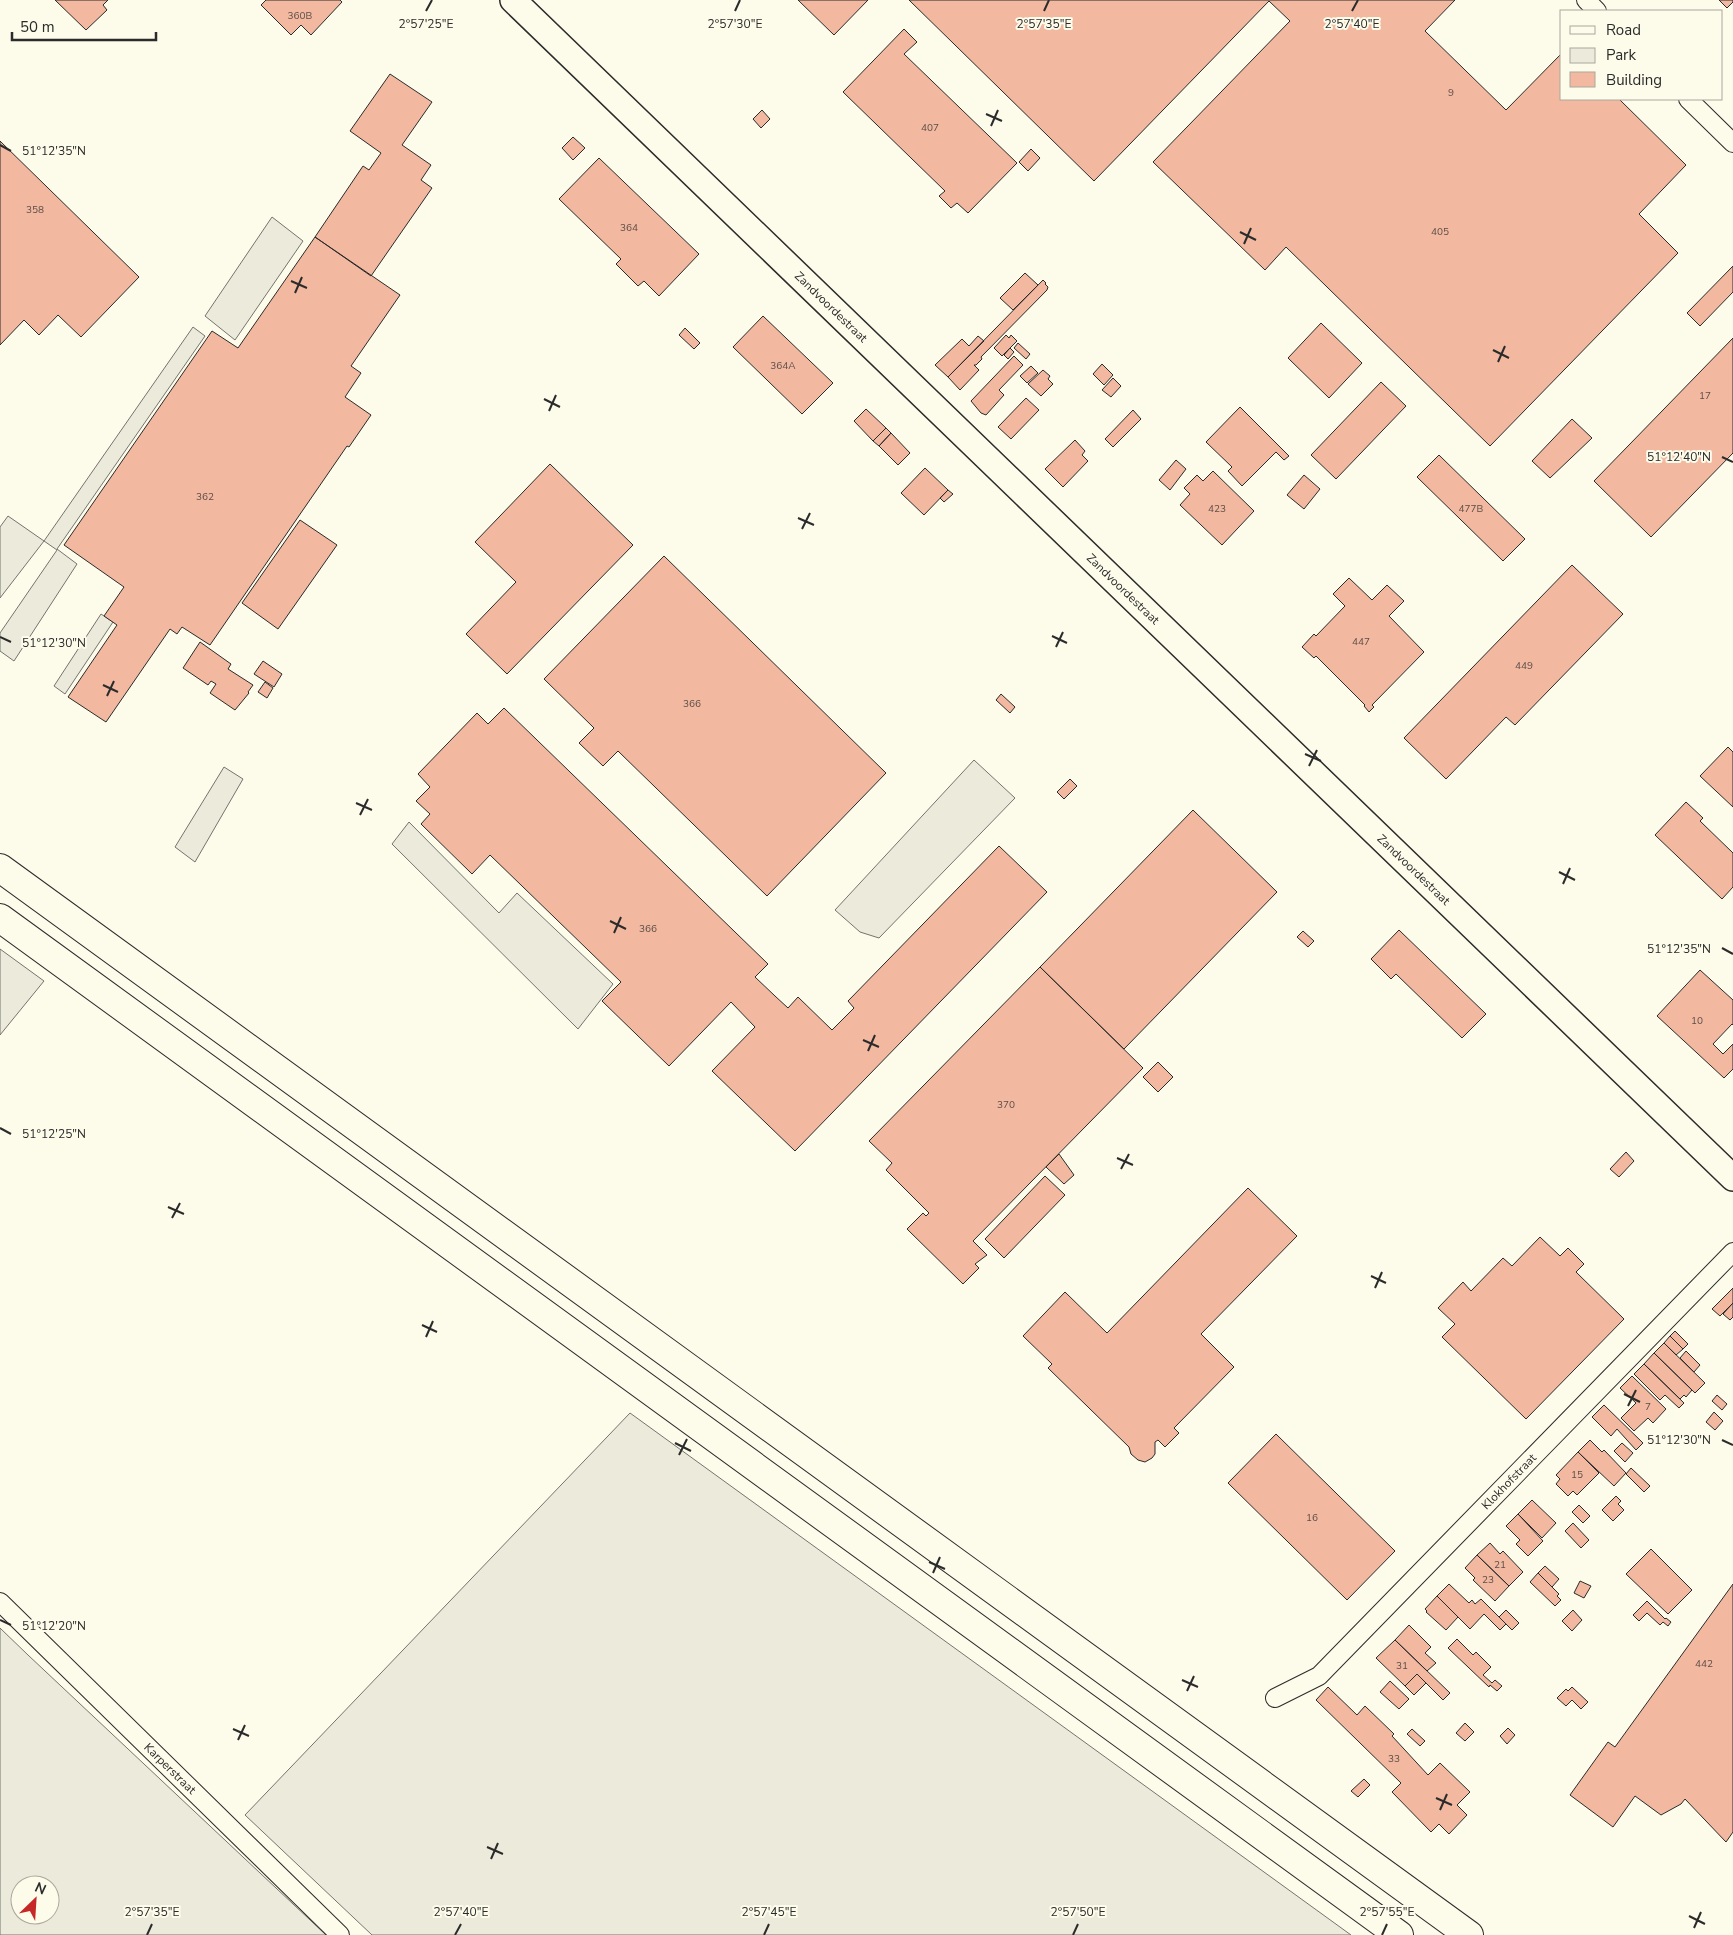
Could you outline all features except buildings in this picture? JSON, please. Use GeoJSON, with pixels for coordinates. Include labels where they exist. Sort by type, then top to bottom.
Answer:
{"type":"FeatureCollection","features":[{"type":"Feature","properties":{"kind":"highway"},"geometry":{"type":"LineString","coordinates":[[0,868],[1469,1935]]}},
{"type":"Feature","properties":{"kind":"highway"},"geometry":{"type":"LineString","coordinates":[[0,918],[1399,1935]]}},
{"type":"Feature","properties":{"kind":"main road","name":"Zandvoordestraat"},"geometry":{"type":"LineString","coordinates":[[513,0],[1733,1178]]}},
{"type":"Feature","properties":{"kind":"street"},"geometry":{"type":"LineString","coordinates":[[1586,0],[1596,10]]}},
{"type":"Feature","properties":{"kind":"street"},"geometry":{"type":"LineString","coordinates":[[1689,100],[1733,143]]}},
{"type":"Feature","properties":{"kind":"street","name":"Klokhofstraat"},"geometry":{"type":"LineString","coordinates":[[1275,1698],[1319,1676],[1733,1252]]}},
{"type":"Feature","properties":{"kind":"street","name":"Karperstraat"},"geometry":{"type":"LineString","coordinates":[[0,1602],[340,1935]]}},
{"type":"Feature","properties":{"kind":"green space"},"geometry":{"type":"Polygon","coordinates":[[[0,949],[44,981],[0,1035],[0,949]]]}},
{"type":"Feature","properties":{"kind":"green space"},"geometry":{"type":"Polygon","coordinates":[[[630,1413],[1351,1935],[372,1935],[245,1815],[630,1413]]]}},
{"type":"Feature","properties":{"kind":"green space"},"geometry":{"type":"Polygon","coordinates":[[[0,1628],[28,1655],[326,1935],[0,1935],[0,1628]]]}},
{"type":"Feature","properties":{"kind":"shaded area"},"geometry":{"type":"Polygon","coordinates":[[[272,217],[303,241],[235,340],[205,316],[272,217]]]}},
{"type":"Feature","properties":{"kind":"shaded area"},"geometry":{"type":"Polygon","coordinates":[[[193,327],[205,336],[57,549],[77,564],[14,661],[0,651],[0,633],[57,550],[44,541],[193,327]]]}},
{"type":"Feature","properties":{"kind":"shaded area"},"geometry":{"type":"Polygon","coordinates":[[[8,516],[44,541],[0,598],[0,527],[8,516]]]}},
{"type":"Feature","properties":{"kind":"shaded area"},"geometry":{"type":"Polygon","coordinates":[[[101,614],[113,622],[65,694],[54,686],[101,614]]]}},
{"type":"Feature","properties":{"kind":"shaded area"},"geometry":{"type":"Polygon","coordinates":[[[974,760],[1015,798],[879,938],[860,932],[835,910],[974,760]]]}},
{"type":"Feature","properties":{"kind":"shaded area"},"geometry":{"type":"Polygon","coordinates":[[[224,767],[243,779],[195,862],[175,847],[224,767]]]}},
{"type":"Feature","properties":{"kind":"shaded area"},"geometry":{"type":"Polygon","coordinates":[[[409,822],[499,913],[517,893],[613,984],[578,1029],[392,844],[409,822]]]}}]}
